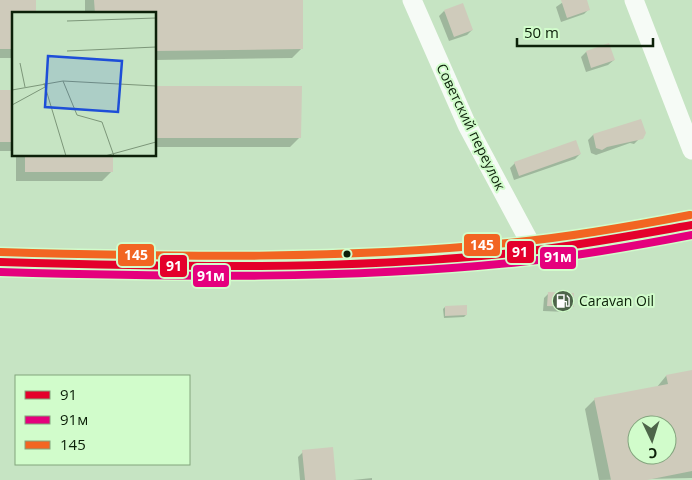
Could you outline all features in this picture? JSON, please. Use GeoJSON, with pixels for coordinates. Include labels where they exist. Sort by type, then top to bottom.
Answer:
{"type":"FeatureCollection","features":[{"type":"Feature","properties":{"kind":"main road"},"geometry":{"type":"LineString","coordinates":[[0,262],[141,267],[369,263],[535,252],[636,237],[692,225]]}},
{"type":"Feature","properties":{"kind":"street","name":"Советский переулок"},"geometry":{"type":"LineString","coordinates":[[412,0],[467,124],[535,252]]}},
{"type":"Feature","properties":{"kind":"street"},"geometry":{"type":"LineString","coordinates":[[634,0],[692,150]]}},
{"type":"Feature","properties":{"kind":"building"},"geometry":{"type":"Polygon","coordinates":[[[0,0],[36,0],[36,12],[12,12],[12,49],[0,49],[0,0]]]}},
{"type":"Feature","properties":{"kind":"building"},"geometry":{"type":"Polygon","coordinates":[[[94,0],[303,0],[303,49],[156,51],[156,12],[95,12],[94,0]]]}},
{"type":"Feature","properties":{"kind":"building"},"geometry":{"type":"Polygon","coordinates":[[[561,0],[587,0],[590,10],[567,18],[561,0]]]}},
{"type":"Feature","properties":{"kind":"building"},"geometry":{"type":"Polygon","coordinates":[[[463,3],[473,30],[454,37],[444,10],[463,3]]]}},
{"type":"Feature","properties":{"kind":"building"},"geometry":{"type":"Polygon","coordinates":[[[609,43],[615,60],[591,68],[586,51],[609,43]]]}},
{"type":"Feature","properties":{"kind":"building"},"geometry":{"type":"Polygon","coordinates":[[[156,86],[302,86],[301,138],[156,138],[156,86]]]}},
{"type":"Feature","properties":{"kind":"building"},"geometry":{"type":"Polygon","coordinates":[[[0,90],[12,90],[12,142],[0,142],[0,90]]]}},
{"type":"Feature","properties":{"kind":"building"},"geometry":{"type":"Polygon","coordinates":[[[641,119],[646,133],[643,139],[607,147],[602,150],[596,148],[593,134],[641,119]]]}},
{"type":"Feature","properties":{"kind":"building"},"geometry":{"type":"Polygon","coordinates":[[[576,140],[581,154],[519,176],[514,162],[576,140]]]}},
{"type":"Feature","properties":{"kind":"building"},"geometry":{"type":"Polygon","coordinates":[[[25,156],[113,156],[113,172],[25,172],[25,156]]]}},
{"type":"Feature","properties":{"kind":"building"},"geometry":{"type":"Polygon","coordinates":[[[548,292],[574,293],[574,307],[547,306],[548,292]]]}},
{"type":"Feature","properties":{"kind":"building"},"geometry":{"type":"Polygon","coordinates":[[[467,305],[467,315],[445,316],[445,306],[467,305]]]}},
{"type":"Feature","properties":{"kind":"building"},"geometry":{"type":"Polygon","coordinates":[[[692,370],[692,471],[647,480],[611,480],[594,398],[668,384],[666,375],[692,370]]]}},
{"type":"Feature","properties":{"kind":"building"},"geometry":{"type":"Polygon","coordinates":[[[333,447],[336,480],[305,480],[302,450],[333,447]]]}},
{"type":"Feature","properties":{"kind":"transit line","name":"145"},"geometry":{"type":"LineString","coordinates":[[0,252],[195,256],[389,252],[540,240],[690,215]]}},
{"type":"Feature","properties":{"kind":"transit line","name":"91"},"geometry":{"type":"LineString","coordinates":[[0,262],[195,266],[326,265],[391,262],[542,250],[692,225]]}},
{"type":"Feature","properties":{"kind":"transit line","name":"91м"},"geometry":{"type":"LineString","coordinates":[[0,272],[195,276],[390,272],[542,260],[692,235]]}},
{"type":"Feature","properties":{"kind":"place","name":"Caravan Oil"},"geometry":{"type":"Point","coordinates":[563,301]}}]}
